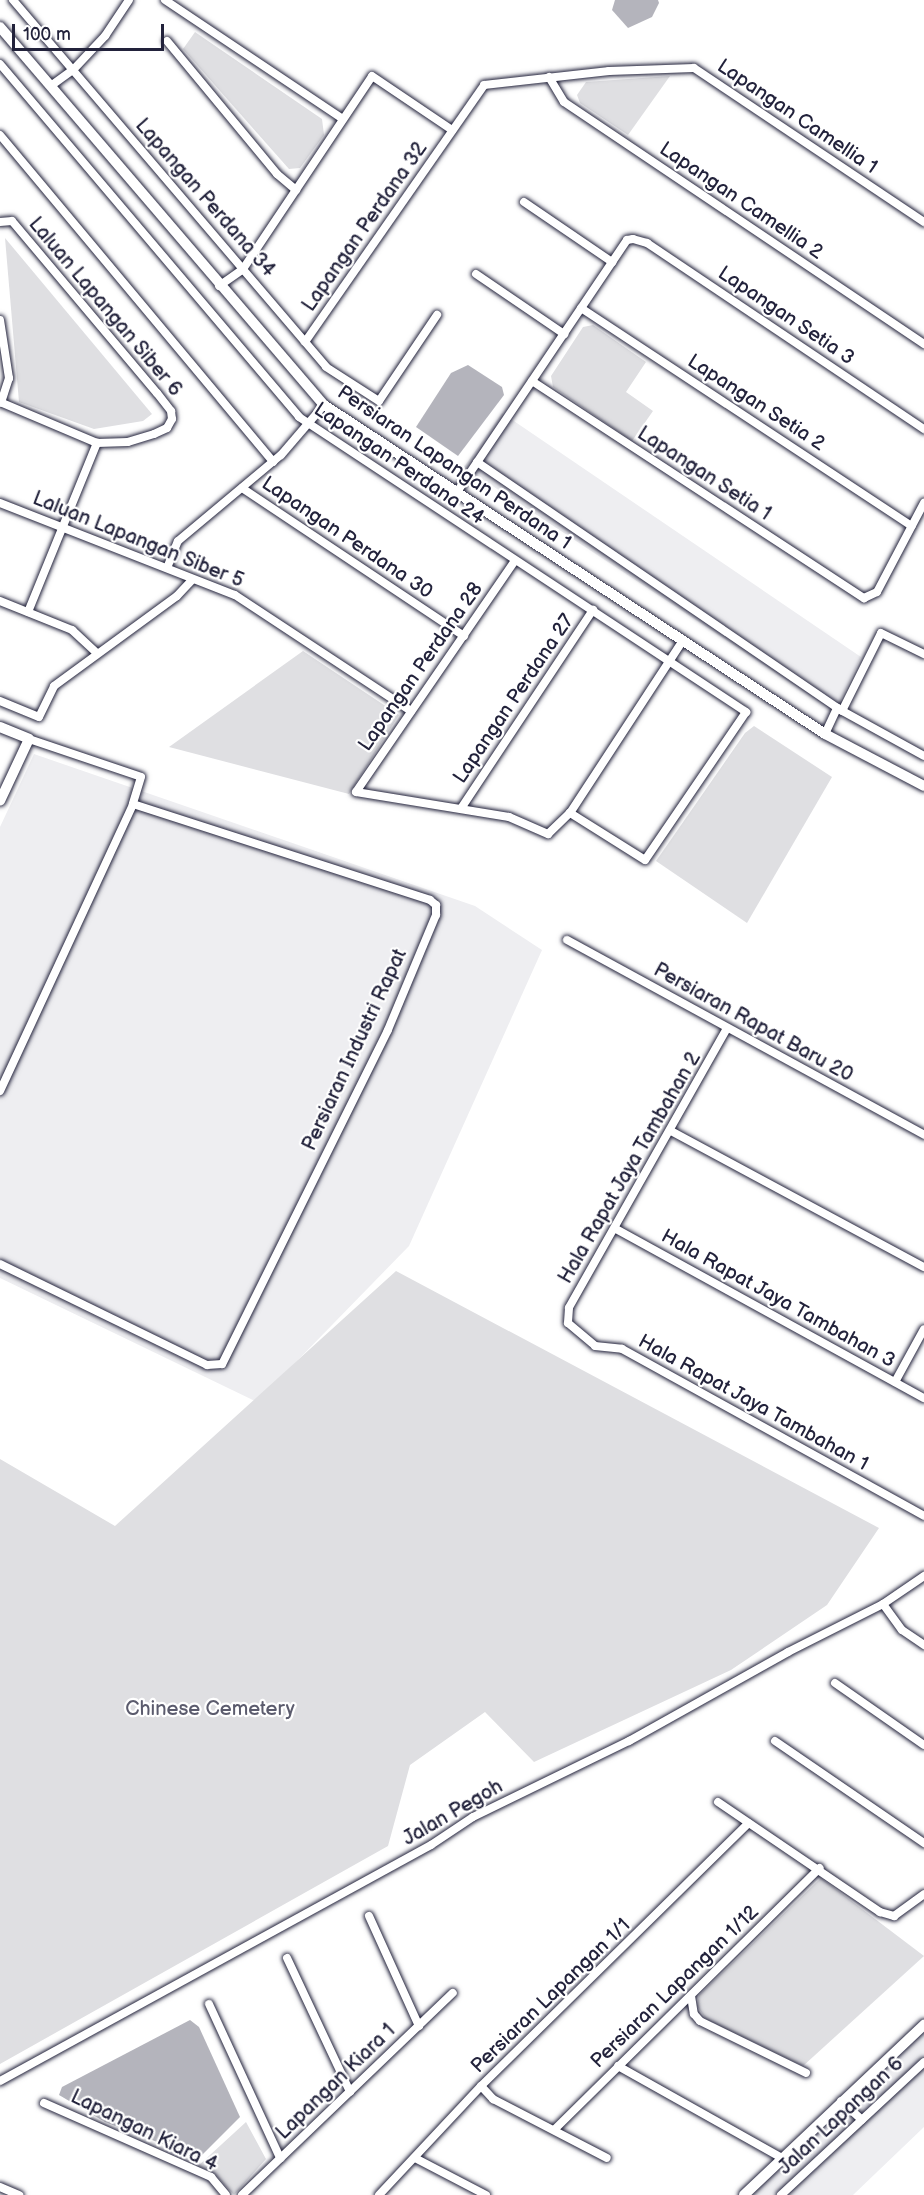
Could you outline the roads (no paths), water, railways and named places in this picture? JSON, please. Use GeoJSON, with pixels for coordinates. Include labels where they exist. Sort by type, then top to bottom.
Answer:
{"type":"FeatureCollection","features":[{"type":"Feature","properties":{"kind":"street","name":"Lapangan Perdana 34"},"geometry":{"type":"LineString","coordinates":[[13,0],[326,367],[372,399],[383,398],[437,315]]}},
{"type":"Feature","properties":{"kind":"street"},"geometry":{"type":"LineString","coordinates":[[52,85],[73,70],[105,36],[129,0]]}},
{"type":"Feature","properties":{"kind":"street"},"geometry":{"type":"LineString","coordinates":[[165,0],[344,119]]}},
{"type":"Feature","properties":{"kind":"street","name":"Persiaran Lapangan Perdana 1"},"geometry":{"type":"LineString","coordinates":[[0,27],[52,85],[219,286],[324,405],[825,734],[924,786]]}},
{"type":"Feature","properties":{"kind":"street"},"geometry":{"type":"LineString","coordinates":[[167,41],[277,174],[296,190]]}},
{"type":"Feature","properties":{"kind":"street","name":"Lapangan Perdana 24"},"geometry":{"type":"LineString","coordinates":[[0,64],[272,388],[310,423],[514,562],[593,610],[670,664],[746,712],[645,860],[570,813]]}},
{"type":"Feature","properties":{"kind":"street","name":"Lapangan Camellia 1"},"geometry":{"type":"LineString","coordinates":[[452,130],[484,84],[549,77],[694,68],[924,222]]}},
{"type":"Feature","properties":{"kind":"street"},"geometry":{"type":"LineString","coordinates":[[219,286],[243,269],[372,76],[452,130]]}},
{"type":"Feature","properties":{"kind":"street","name":"Lapangan Camellia 2"},"geometry":{"type":"LineString","coordinates":[[549,77],[564,102],[924,344]]}},
{"type":"Feature","properties":{"kind":"street","name":"Lapangan Perdana 32"},"geometry":{"type":"LineString","coordinates":[[305,342],[452,130]]}},
{"type":"Feature","properties":{"kind":"street"},"geometry":{"type":"LineString","coordinates":[[0,135],[273,462]]}},
{"type":"Feature","properties":{"kind":"street"},"geometry":{"type":"LineString","coordinates":[[457,492],[612,262],[524,202]]}},
{"type":"Feature","properties":{"kind":"street","name":"Laluan Lapangan Siber 6"},"geometry":{"type":"LineString","coordinates":[[0,222],[12,221],[171,411],[167,428],[128,442],[97,443],[0,402]]}},
{"type":"Feature","properties":{"kind":"street","name":"Lapangan Setia 3"},"geometry":{"type":"LineString","coordinates":[[612,262],[627,240],[640,238],[924,429]]}},
{"type":"Feature","properties":{"kind":"street"},"geometry":{"type":"LineString","coordinates":[[476,274],[564,334]]}},
{"type":"Feature","properties":{"kind":"street","name":"Lapangan Setia 2"},"geometry":{"type":"LineString","coordinates":[[581,308],[912,526]]}},
{"type":"Feature","properties":{"kind":"street"},"geometry":{"type":"LineString","coordinates":[[0,320],[9,378],[0,402]]}},
{"type":"Feature","properties":{"kind":"street","name":"Lapangan Setia 1"},"geometry":{"type":"LineString","coordinates":[[532,381],[859,596],[875,596],[912,526]]}},
{"type":"Feature","properties":{"kind":"street"},"geometry":{"type":"LineString","coordinates":[[167,568],[178,542],[273,462],[324,405]]}},
{"type":"Feature","properties":{"kind":"street"},"geometry":{"type":"LineString","coordinates":[[28,612],[97,443]]}},
{"type":"Feature","properties":{"kind":"street"},"geometry":{"type":"LineString","coordinates":[[477,462],[840,710],[924,756]]}},
{"type":"Feature","properties":{"kind":"street","name":"Lapangan Perdana 30"},"geometry":{"type":"LineString","coordinates":[[242,488],[464,636]]}},
{"type":"Feature","properties":{"kind":"street","name":"Laluan Lapangan Siber 5"},"geometry":{"type":"LineString","coordinates":[[0,503],[235,595],[411,711]]}},
{"type":"Feature","properties":{"kind":"street"},"geometry":{"type":"LineString","coordinates":[[912,526],[924,503]]}},
{"type":"Feature","properties":{"kind":"street","name":"Lapangan Perdana 28"},"geometry":{"type":"LineString","coordinates":[[462,807],[356,792],[514,562]]}},
{"type":"Feature","properties":{"kind":"street"},"geometry":{"type":"LineString","coordinates":[[0,701],[39,717],[54,686],[177,596],[192,580]]}},
{"type":"Feature","properties":{"kind":"street"},"geometry":{"type":"LineString","coordinates":[[0,601],[84,637],[97,653]]}},
{"type":"Feature","properties":{"kind":"street","name":"Lapangan Perdana 27"},"geometry":{"type":"LineString","coordinates":[[462,807],[593,610]]}},
{"type":"Feature","properties":{"kind":"street"},"geometry":{"type":"LineString","coordinates":[[825,734],[881,633],[924,654]]}},
{"type":"Feature","properties":{"kind":"street"},"geometry":{"type":"LineString","coordinates":[[462,807],[509,816],[548,834],[570,813],[670,664],[683,640]]}},
{"type":"Feature","properties":{"kind":"street"},"geometry":{"type":"LineString","coordinates":[[0,727],[141,777],[133,804],[0,1091]]}},
{"type":"Feature","properties":{"kind":"street"},"geometry":{"type":"LineString","coordinates":[[0,801],[29,739]]}},
{"type":"Feature","properties":{"kind":"street","name":"Persiaran Industri Rapat"},"geometry":{"type":"LineString","coordinates":[[0,1264],[207,1365],[222,1364],[388,1030],[436,915],[436,905],[430,900],[133,804]]}},
{"type":"Feature","properties":{"kind":"street","name":"Persiaran Rapat Baru 20"},"geometry":{"type":"LineString","coordinates":[[567,940],[726,1030],[924,1135]]}},
{"type":"Feature","properties":{"kind":"street","name":"Hala Rapat Jaya Tambahan 2"},"geometry":{"type":"LineString","coordinates":[[568,1323],[569,1308],[616,1229],[726,1030]]}},
{"type":"Feature","properties":{"kind":"street"},"geometry":{"type":"LineString","coordinates":[[671,1131],[924,1267]]}},
{"type":"Feature","properties":{"kind":"street","name":"Hala Rapat Jaya Tambahan 3"},"geometry":{"type":"LineString","coordinates":[[616,1229],[924,1398]]}},
{"type":"Feature","properties":{"kind":"street","name":"Hala Rapat Jaya Tambahan 1"},"geometry":{"type":"LineString","coordinates":[[568,1323],[595,1346],[622,1349],[924,1516]]}},
{"type":"Feature","properties":{"kind":"street"},"geometry":{"type":"LineString","coordinates":[[895,1382],[924,1329]]}},
{"type":"Feature","properties":{"kind":"street","name":"Jalan Pegoh"},"geometry":{"type":"LineString","coordinates":[[0,2081],[431,1845],[473,1817],[629,1741],[788,1652],[883,1604],[924,1576]]}},
{"type":"Feature","properties":{"kind":"street"},"geometry":{"type":"LineString","coordinates":[[883,1604],[903,1630],[924,1645]]}},
{"type":"Feature","properties":{"kind":"street"},"geometry":{"type":"LineString","coordinates":[[835,1683],[924,1745]]}},
{"type":"Feature","properties":{"kind":"street"},"geometry":{"type":"LineString","coordinates":[[775,1741],[924,1843]]}},
{"type":"Feature","properties":{"kind":"street"},"geometry":{"type":"LineString","coordinates":[[718,1802],[820,1868],[880,1912],[894,1916],[924,1894]]}},
{"type":"Feature","properties":{"kind":"street","name":"Persiaran Lapangan 1/1"},"geometry":{"type":"LineString","coordinates":[[379,2195],[481,2086],[750,1823]]}},
{"type":"Feature","properties":{"kind":"street","name":"Persiaran Lapangan 1/12"},"geometry":{"type":"LineString","coordinates":[[554,2130],[820,1868]]}},
{"type":"Feature","properties":{"kind":"street"},"geometry":{"type":"LineString","coordinates":[[369,1916],[418,2026]]}},
{"type":"Feature","properties":{"kind":"street"},"geometry":{"type":"LineString","coordinates":[[287,1958],[350,2092]]}},
{"type":"Feature","properties":{"kind":"street","name":"Lapangan Kiara 1"},"geometry":{"type":"LineString","coordinates":[[242,2195],[453,1993]]}},
{"type":"Feature","properties":{"kind":"street"},"geometry":{"type":"LineString","coordinates":[[691,1996],[694,2014],[700,2021],[806,2073]]}},
{"type":"Feature","properties":{"kind":"street"},"geometry":{"type":"LineString","coordinates":[[209,2004],[280,2158]]}},
{"type":"Feature","properties":{"kind":"street"},"geometry":{"type":"LineString","coordinates":[[744,2195],[924,2025]]}},
{"type":"Feature","properties":{"kind":"street","name":"Jalan Lapangan 6"},"geometry":{"type":"LineString","coordinates":[[781,2195],[924,2062]]}},
{"type":"Feature","properties":{"kind":"street"},"geometry":{"type":"LineString","coordinates":[[618,2066],[782,2158]]}},
{"type":"Feature","properties":{"kind":"street"},"geometry":{"type":"LineString","coordinates":[[481,2086],[494,2099],[607,2158]]}},
{"type":"Feature","properties":{"kind":"street"},"geometry":{"type":"LineString","coordinates":[[841,2101],[862,2120]]}},
{"type":"Feature","properties":{"kind":"street","name":"Lapangan Kiara 4"},"geometry":{"type":"LineString","coordinates":[[44,2103],[211,2177],[226,2195]]}},
{"type":"Feature","properties":{"kind":"street"},"geometry":{"type":"LineString","coordinates":[[415,2158],[486,2195]]}},
{"type":"Feature","properties":{"kind":"street"},"geometry":{"type":"LineString","coordinates":[[0,2187],[19,2195]]}},
{"type":"Feature","properties":{"kind":"park label","name":"Chinese Cemetery"},"geometry":{"type":"Point","coordinates":[210,1709]}}]}
